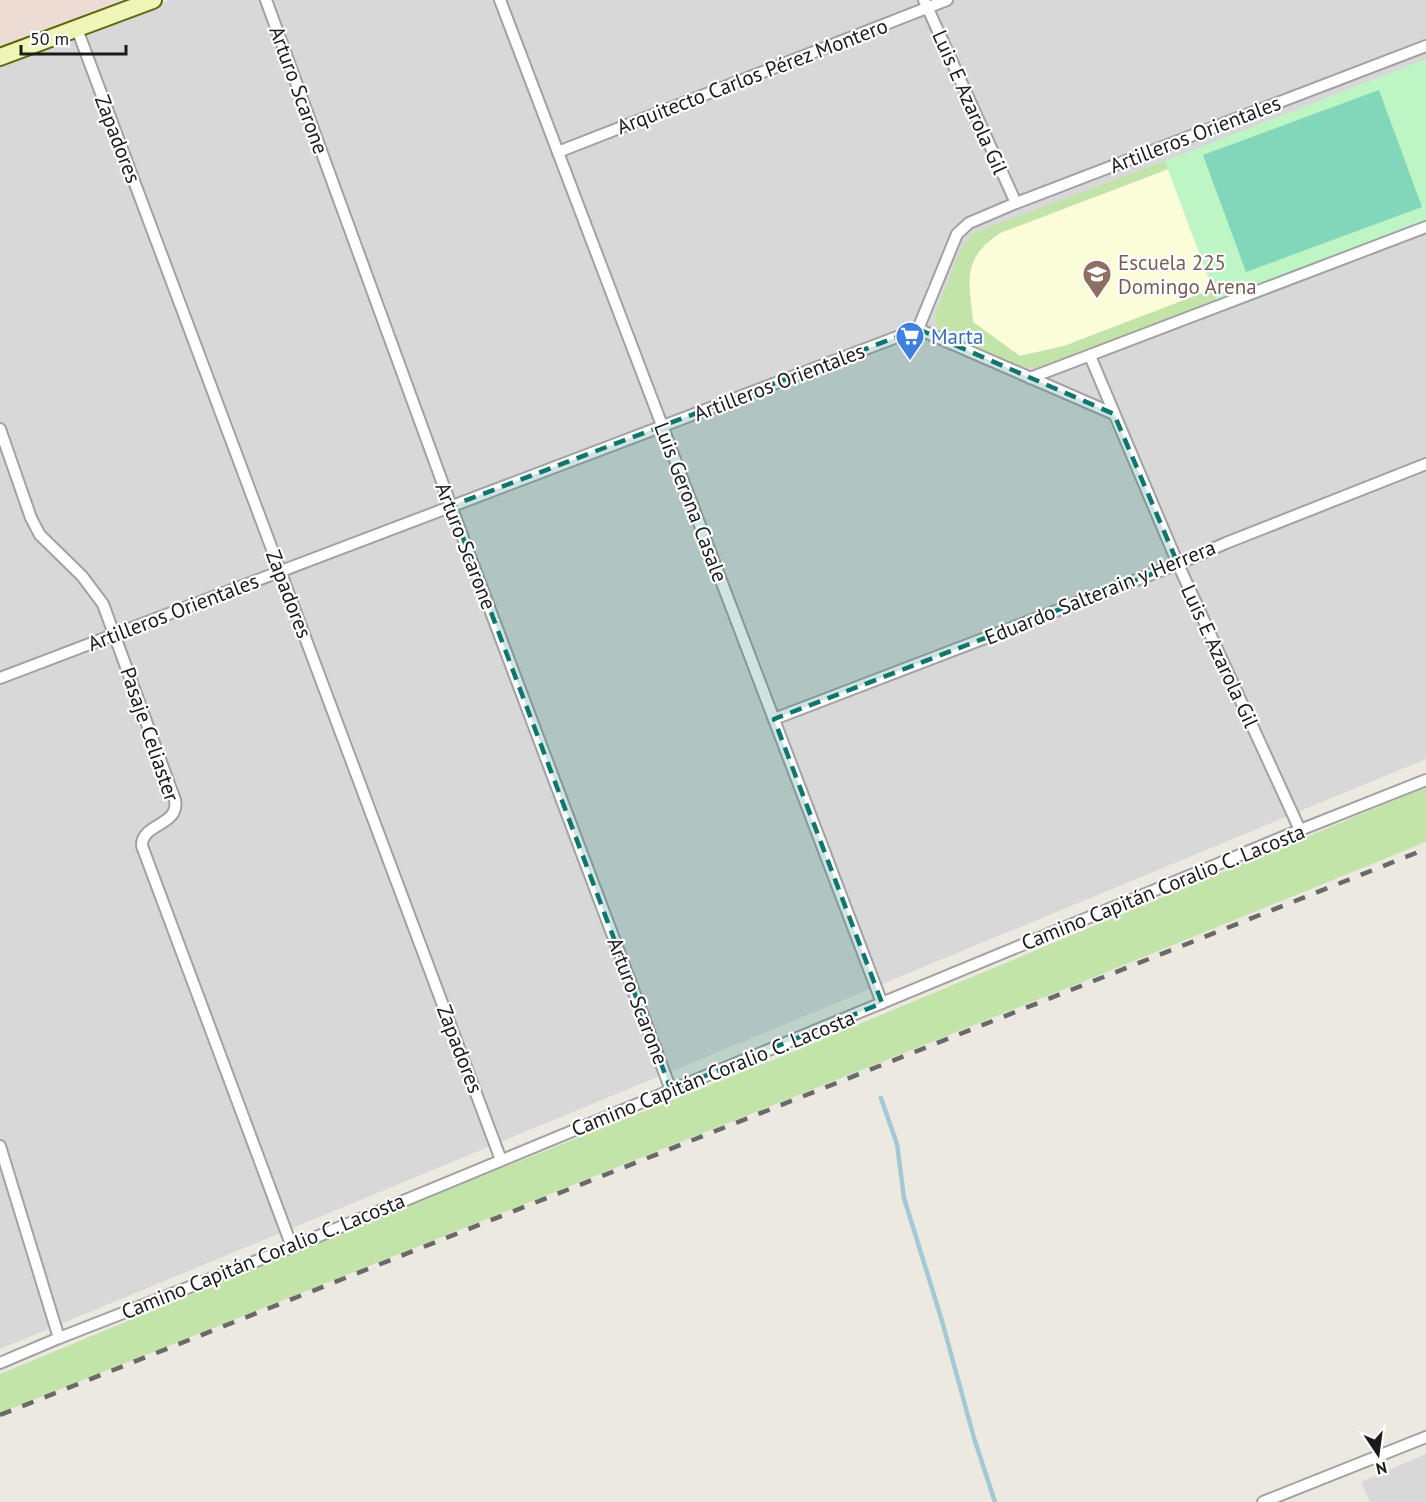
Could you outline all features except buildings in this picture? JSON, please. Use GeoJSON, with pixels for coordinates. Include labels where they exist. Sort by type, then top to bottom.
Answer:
{"type":"FeatureCollection","features":[{"type":"Feature","properties":{"kind":"street"},"geometry":{"type":"LineString","coordinates":[[0,57],[153,0]]}},
{"type":"Feature","properties":{"kind":"street","name":"Arturo Scarone"},"geometry":{"type":"LineString","coordinates":[[266,0],[451,506],[671,1090]]}},
{"type":"Feature","properties":{"kind":"street","name":"Luis Gerona Casale"},"geometry":{"type":"LineString","coordinates":[[500,0],[882,1003]]}},
{"type":"Feature","properties":{"kind":"street","name":"Arquitecto Carlos Pérez Montero"},"geometry":{"type":"LineString","coordinates":[[558,152],[925,4],[947,0]]}},
{"type":"Feature","properties":{"kind":"street","name":"Luis E Azarola Gil"},"geometry":{"type":"LineString","coordinates":[[925,4],[1016,203]]}},
{"type":"Feature","properties":{"kind":"street","name":"Zapadores"},"geometry":{"type":"LineString","coordinates":[[76,29],[501,1160]]}},
{"type":"Feature","properties":{"kind":"street","name":"Artilleros Orientales"},"geometry":{"type":"LineString","coordinates":[[0,678],[918,329],[957,234],[966,224],[1426,46]]}},
{"type":"Feature","properties":{"kind":"street"},"geometry":{"type":"LineString","coordinates":[[1030,378],[1426,226]]}},
{"type":"Feature","properties":{"kind":"street"},"geometry":{"type":"LineString","coordinates":[[918,329],[1114,414]]}},
{"type":"Feature","properties":{"kind":"street","name":"Luis E Azarola Gil"},"geometry":{"type":"LineString","coordinates":[[1090,356],[1178,564],[1300,830]]}},
{"type":"Feature","properties":{"kind":"street","name":"Pasaje Celiaster"},"geometry":{"type":"LineString","coordinates":[[0,429],[31,518],[40,535],[93,590],[103,604],[115,634],[177,808],[174,815],[145,834],[141,840],[142,846],[292,1247]]}},
{"type":"Feature","properties":{"kind":"street","name":"Eduardo Salterain y Herrera"},"geometry":{"type":"LineString","coordinates":[[774,719],[1178,564],[1426,464]]}},
{"type":"Feature","properties":{"kind":"street","name":"Camino Capitán Coralio C. Lacosta"},"geometry":{"type":"LineString","coordinates":[[0,1364],[59,1338],[292,1247],[1426,780]]}},
{"type":"Feature","properties":{"kind":"street"},"geometry":{"type":"LineString","coordinates":[[0,1146],[59,1338]]}},
{"type":"Feature","properties":{"kind":"street"},"geometry":{"type":"LineString","coordinates":[[1263,1502],[1426,1437]]}},
{"type":"Feature","properties":{"kind":"highlighted area"},"geometry":{"type":"Polygon","coordinates":[[[918,329],[1114,414],[1178,564],[774,719],[882,1003],[671,1090],[451,506],[918,329]]]}},
{"type":"Feature","properties":{"kind":"shaded area"},"geometry":{"type":"Polygon","coordinates":[[[0,0],[123,0],[0,47],[0,0]]]}},
{"type":"Feature","properties":{"kind":"shaded area"},"geometry":{"type":"Polygon","coordinates":[[[169,0],[1426,0],[1426,759],[0,1349],[0,67],[169,0]]]}},
{"type":"Feature","properties":{"kind":"shaded area"},"geometry":{"type":"Polygon","coordinates":[[[1168,169],[1213,289],[1064,346],[1019,356],[973,322],[968,275],[975,257],[985,244],[1000,233],[1168,169]]]}},
{"type":"Feature","properties":{"kind":"shaded area"},"geometry":{"type":"Polygon","coordinates":[[[1426,1454],[1426,1502],[1370,1502],[1361,1482],[1426,1454]]]}},
{"type":"Feature","properties":{"kind":"green space"},"geometry":{"type":"Polygon","coordinates":[[[1426,59],[1426,220],[1217,301],[1165,161],[1426,59]]]}},
{"type":"Feature","properties":{"kind":"green space"},"geometry":{"type":"Polygon","coordinates":[[[1379,90],[1422,207],[1246,272],[1203,155],[1379,90]]]}},
{"type":"Feature","properties":{"kind":"green space"},"geometry":{"type":"Polygon","coordinates":[[[1165,161],[1168,169],[1000,233],[987,243],[973,262],[970,272],[973,322],[1020,356],[1064,346],[1213,289],[1217,301],[1037,368],[1028,368],[943,334],[936,327],[935,315],[961,249],[973,233],[1165,161]]]}},
{"type":"Feature","properties":{"kind":"green space"},"geometry":{"type":"Polygon","coordinates":[[[1426,787],[1426,842],[1082,982],[0,1413],[0,1374],[327,1238],[778,1058],[1426,787]]]}},
{"type":"Feature","properties":{"kind":"waterway"},"geometry":{"type":"LineString","coordinates":[[881,1098],[897,1144],[904,1198],[995,1502]]}},
{"type":"Feature","properties":{"kind":"railway"},"geometry":{"type":"LineString","coordinates":[[0,1415],[1426,849]]}},
{"type":"Feature","properties":{"kind":"place","name":"Escuela 225 Domingo Arena"},"geometry":{"type":"Point","coordinates":[1097,300]}},
{"type":"Feature","properties":{"kind":"place","name":"Marta"},"geometry":{"type":"Point","coordinates":[910,362]}}]}
